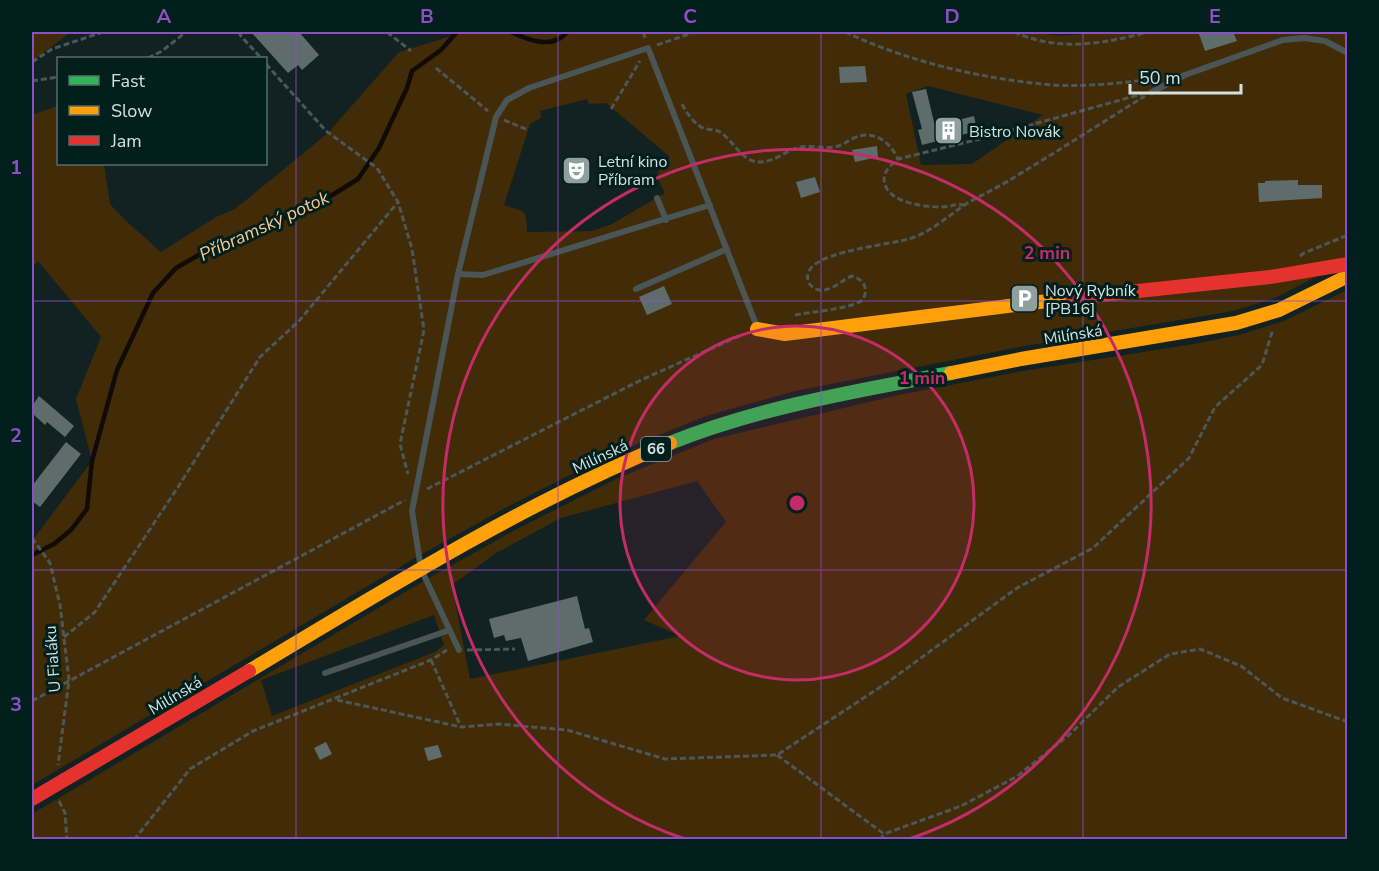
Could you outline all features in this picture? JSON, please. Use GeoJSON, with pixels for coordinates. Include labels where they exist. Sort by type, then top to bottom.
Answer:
{"type":"FeatureCollection","features":[{"type":"Feature","properties":{"kind":"main road"},"geometry":{"type":"LineString","coordinates":[[757,329],[785,334],[1141,291],[1226,284],[1308,273],[1347,264]]}},
{"type":"Feature","properties":{"kind":"main road","name":"Milínská"},"geometry":{"type":"LineString","coordinates":[[32,799],[57,791],[421,568],[610,468],[710,427],[797,403],[1021,359],[1214,328],[1279,310],[1347,276]]}},
{"type":"Feature","properties":{"kind":"lane"},"geometry":{"type":"LineString","coordinates":[[1152,92],[1185,75],[1282,40],[1304,38],[1325,41],[1347,53]]}},
{"type":"Feature","properties":{"kind":"lane"},"geometry":{"type":"LineString","coordinates":[[457,647],[421,568],[412,512],[458,274],[495,117],[507,100],[529,88],[648,48],[757,329]]}},
{"type":"Feature","properties":{"kind":"lane"},"geometry":{"type":"LineString","coordinates":[[657,198],[666,220]]}},
{"type":"Feature","properties":{"kind":"lane"},"geometry":{"type":"LineString","coordinates":[[458,274],[483,275],[710,205]]}},
{"type":"Feature","properties":{"kind":"lane"},"geometry":{"type":"LineString","coordinates":[[636,289],[727,249]]}},
{"type":"Feature","properties":{"kind":"lane"},"geometry":{"type":"LineString","coordinates":[[325,673],[450,630]]}},
{"type":"Feature","properties":{"kind":"path"},"geometry":{"type":"LineString","coordinates":[[32,62],[52,49],[103,32]]}},
{"type":"Feature","properties":{"kind":"path"},"geometry":{"type":"LineString","coordinates":[[150,57],[162,51],[186,32]]}},
{"type":"Feature","properties":{"kind":"path"},"geometry":{"type":"LineString","coordinates":[[242,32],[240,35],[260,57]]}},
{"type":"Feature","properties":{"kind":"path"},"geometry":{"type":"LineString","coordinates":[[387,32],[411,51]]}},
{"type":"Feature","properties":{"kind":"path"},"geometry":{"type":"LineString","coordinates":[[611,109],[648,48],[695,32]]}},
{"type":"Feature","properties":{"kind":"path"},"geometry":{"type":"LineString","coordinates":[[845,32],[903,54],[979,75],[1055,85],[1161,78]]}},
{"type":"Feature","properties":{"kind":"path"},"geometry":{"type":"LineString","coordinates":[[1014,32],[1034,40],[1061,44],[1094,43],[1148,32]]}},
{"type":"Feature","properties":{"kind":"path"},"geometry":{"type":"LineString","coordinates":[[267,65],[326,131],[377,168],[398,202],[412,249],[424,330],[400,444],[414,496]]}},
{"type":"Feature","properties":{"kind":"path"},"geometry":{"type":"LineString","coordinates":[[436,68],[495,117],[528,130]]}},
{"type":"Feature","properties":{"kind":"path"},"geometry":{"type":"LineString","coordinates":[[32,81],[57,77]]}},
{"type":"Feature","properties":{"kind":"path"},"geometry":{"type":"LineString","coordinates":[[965,205],[957,203],[944,207],[916,204],[895,198],[886,189],[883,178],[887,168],[898,159],[1152,92]]}},
{"type":"Feature","properties":{"kind":"path"},"geometry":{"type":"LineString","coordinates":[[784,317],[851,305],[865,296],[866,289],[863,282],[852,276],[832,288],[822,291],[814,289],[807,281],[813,265],[866,247],[912,237],[944,221],[965,205],[1016,177],[1152,92]]}},
{"type":"Feature","properties":{"kind":"path"},"geometry":{"type":"LineString","coordinates":[[678,97],[687,112],[702,128],[719,131],[733,142],[745,158],[757,162],[774,160],[797,148],[810,146],[832,148],[843,145],[855,137],[870,135],[883,139],[893,148],[898,159]]}},
{"type":"Feature","properties":{"kind":"path"},"geometry":{"type":"LineString","coordinates":[[64,637],[95,612],[260,357],[299,321],[398,202]]}},
{"type":"Feature","properties":{"kind":"path"},"geometry":{"type":"LineString","coordinates":[[334,699],[461,727],[498,724],[567,730],[665,759],[777,756],[888,682],[1017,588],[1093,548],[1189,458],[1215,407],[1262,365],[1279,310]]}},
{"type":"Feature","properties":{"kind":"path"},"geometry":{"type":"LineString","coordinates":[[32,701],[414,496],[641,380],[757,329]]}},
{"type":"Feature","properties":{"kind":"path","name":"U Fialáku"},"geometry":{"type":"LineString","coordinates":[[32,538],[50,563],[60,605],[69,680],[57,791]]}},
{"type":"Feature","properties":{"kind":"path"},"geometry":{"type":"LineString","coordinates":[[134,840],[190,769],[253,731],[431,660],[457,647],[515,649]]}},
{"type":"Feature","properties":{"kind":"path"},"geometry":{"type":"LineString","coordinates":[[880,840],[884,834],[961,806],[1016,777],[1069,735],[1118,687],[1170,654],[1200,649],[1241,666],[1282,698],[1347,722]]}},
{"type":"Feature","properties":{"kind":"path"},"geometry":{"type":"LineString","coordinates":[[431,660],[461,727]]}},
{"type":"Feature","properties":{"kind":"path"},"geometry":{"type":"LineString","coordinates":[[777,756],[884,834]]}},
{"type":"Feature","properties":{"kind":"path"},"geometry":{"type":"LineString","coordinates":[[57,791],[65,813],[67,840]]}},
{"type":"Feature","properties":{"kind":"shaded area"},"geometry":{"type":"Polygon","coordinates":[[[32,32],[71,32],[32,61],[32,32]]]}},
{"type":"Feature","properties":{"kind":"shaded area"},"geometry":{"type":"Polygon","coordinates":[[[465,32],[1032,32],[1060,36],[1105,32],[1347,32],[1347,261],[1275,298],[1233,311],[1019,347],[795,391],[706,416],[605,457],[505,508],[415,558],[32,785],[32,541],[92,461],[76,399],[101,337],[38,261],[32,267],[32,115],[57,106],[57,165],[104,165],[110,204],[161,252],[216,217],[235,209],[327,134],[399,52],[465,32]],[[928,86],[906,94],[921,165],[972,164],[1043,115],[928,86]],[[587,99],[540,111],[541,118],[530,124],[504,205],[523,212],[527,232],[592,231],[612,224],[665,193],[658,174],[670,157],[606,103],[589,104],[587,99]]]}},
{"type":"Feature","properties":{"kind":"shaded area"},"geometry":{"type":"Polygon","coordinates":[[[1347,290],[1347,839],[32,840],[32,814],[427,579],[517,529],[616,479],[714,439],[894,396],[1023,371],[1194,344],[1239,335],[1284,321],[1347,290]],[[697,481],[561,518],[496,553],[452,585],[470,679],[680,636],[644,620],[726,522],[697,481]],[[434,615],[261,680],[272,716],[435,652],[444,645],[434,615]]]}},
{"type":"Feature","properties":{"kind":"building"},"geometry":{"type":"Polygon","coordinates":[[[251,32],[299,32],[319,55],[302,70],[298,65],[288,73],[251,32]]]}},
{"type":"Feature","properties":{"kind":"building"},"geometry":{"type":"Polygon","coordinates":[[[1233,32],[1237,41],[1205,51],[1199,34],[1233,32]]]}},
{"type":"Feature","properties":{"kind":"building"},"geometry":{"type":"Polygon","coordinates":[[[865,66],[867,82],[840,83],[839,67],[865,66]]]}},
{"type":"Feature","properties":{"kind":"building","name":"Bistro Novák"},"geometry":{"type":"Polygon","coordinates":[[[926,89],[935,126],[974,116],[977,131],[922,145],[918,130],[922,129],[912,92],[926,89]]]}},
{"type":"Feature","properties":{"kind":"building"},"geometry":{"type":"Polygon","coordinates":[[[877,146],[878,157],[855,162],[852,150],[877,146]]]}},
{"type":"Feature","properties":{"kind":"building"},"geometry":{"type":"Polygon","coordinates":[[[815,177],[820,192],[801,198],[796,182],[815,177]]]}},
{"type":"Feature","properties":{"kind":"building"},"geometry":{"type":"Polygon","coordinates":[[[1298,180],[1298,185],[1322,185],[1322,198],[1259,202],[1258,183],[1298,180]]]}},
{"type":"Feature","properties":{"kind":"building"},"geometry":{"type":"Polygon","coordinates":[[[664,286],[672,304],[647,315],[639,297],[664,286]]]}},
{"type":"Feature","properties":{"kind":"building"},"geometry":{"type":"Polygon","coordinates":[[[39,396],[74,426],[65,437],[47,422],[45,425],[32,413],[32,406],[39,396]]]}},
{"type":"Feature","properties":{"kind":"building"},"geometry":{"type":"Polygon","coordinates":[[[66,442],[81,454],[40,507],[32,501],[32,486],[66,442]]]}},
{"type":"Feature","properties":{"kind":"building"},"geometry":{"type":"Polygon","coordinates":[[[577,596],[585,629],[589,628],[593,642],[528,661],[521,638],[506,641],[504,635],[494,638],[489,619],[577,596]]]}},
{"type":"Feature","properties":{"kind":"building"},"geometry":{"type":"Polygon","coordinates":[[[326,742],[332,754],[320,760],[314,748],[326,742]]]}},
{"type":"Feature","properties":{"kind":"building"},"geometry":{"type":"Polygon","coordinates":[[[438,745],[442,757],[428,761],[424,748],[438,745]]]}},
{"type":"Feature","properties":{"kind":"waterway","name":"Příbramský potok"},"geometry":{"type":"LineString","coordinates":[[32,555],[54,544],[71,530],[87,509],[92,461],[117,370],[153,293],[176,268],[223,241],[313,207],[358,179],[379,148],[407,88],[412,71],[441,50],[457,32]]}},
{"type":"Feature","properties":{"kind":"waterway","name":"Příbramský potok"},"geometry":{"type":"LineString","coordinates":[[511,32],[540,42],[555,41],[567,32]]}},
{"type":"Feature","properties":{"kind":"traffic: fast"},"geometry":{"type":"LineString","coordinates":[[670,443],[704,430],[773,410],[951,373]]}},
{"type":"Feature","properties":{"kind":"traffic: slow"},"geometry":{"type":"LineString","coordinates":[[951,373],[1236,323],[1279,310],[1348,276]]}},
{"type":"Feature","properties":{"kind":"traffic: slow"},"geometry":{"type":"LineString","coordinates":[[757,329],[785,334],[1072,298]]}},
{"type":"Feature","properties":{"kind":"traffic: slow"},"geometry":{"type":"LineString","coordinates":[[249,671],[403,579],[508,520],[615,467],[670,443]]}},
{"type":"Feature","properties":{"kind":"traffic: jam"},"geometry":{"type":"LineString","coordinates":[[1072,298],[1270,277],[1348,264]]}},
{"type":"Feature","properties":{"kind":"traffic: jam"},"geometry":{"type":"LineString","coordinates":[[32,799],[249,671]]}},
{"type":"Feature","properties":{"kind":"place","name":"Bistro Novák"},"geometry":{"type":"Point","coordinates":[948,131]}},
{"type":"Feature","properties":{"kind":"place","name":"Letní kino Příbram"},"geometry":{"type":"Point","coordinates":[577,170]}},
{"type":"Feature","properties":{"kind":"place","name":"Nový Rybník [PB16]"},"geometry":{"type":"Point","coordinates":[1024,299]}}]}
